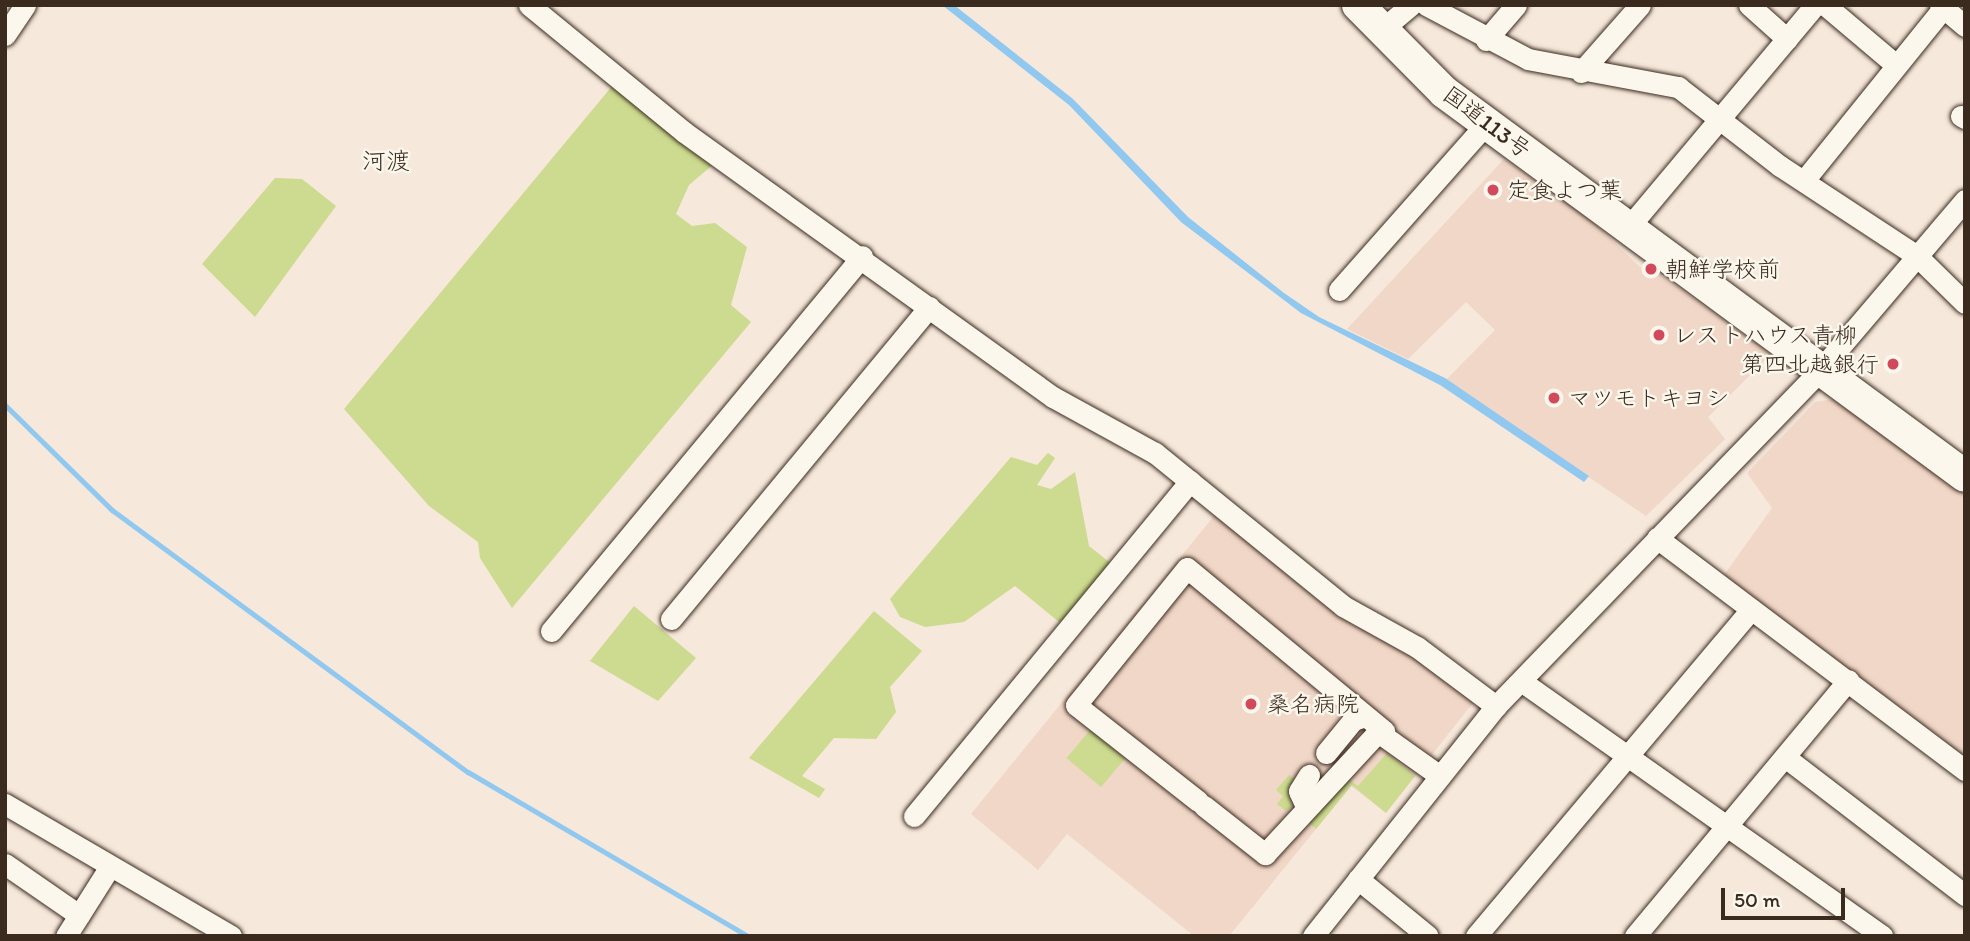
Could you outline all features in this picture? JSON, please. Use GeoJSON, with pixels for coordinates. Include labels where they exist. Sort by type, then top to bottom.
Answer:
{"type":"FeatureCollection","features":[{"type":"Feature","properties":{"kind":"highway","name":"国道113号"},"geometry":{"type":"LineString","coordinates":[[1357,5],[1380,31],[1487,123],[1965,476]]}},
{"type":"Feature","properties":{"kind":"street"},"geometry":{"type":"LineString","coordinates":[[5,35],[25,5]]}},
{"type":"Feature","properties":{"kind":"street"},"geometry":{"type":"LineString","coordinates":[[529,5],[684,132],[862,256],[1052,397],[1122,431],[1190,481],[1342,606],[1417,648],[1496,706]]}},
{"type":"Feature","properties":{"kind":"street"},"geometry":{"type":"LineString","coordinates":[[1380,31],[1411,5]]}},
{"type":"Feature","properties":{"kind":"street"},"geometry":{"type":"LineString","coordinates":[[1426,5],[1486,40],[1528,59],[1581,72],[1678,87],[1723,117],[1780,166],[1806,178],[1917,256],[1965,303]]}},
{"type":"Feature","properties":{"kind":"street"},"geometry":{"type":"LineString","coordinates":[[1486,40],[1516,5]]}},
{"type":"Feature","properties":{"kind":"street"},"geometry":{"type":"LineString","coordinates":[[1581,72],[1640,5]]}},
{"type":"Feature","properties":{"kind":"street"},"geometry":{"type":"LineString","coordinates":[[1749,5],[1787,39]]}},
{"type":"Feature","properties":{"kind":"street"},"geometry":{"type":"LineString","coordinates":[[1628,228],[1815,5]]}},
{"type":"Feature","properties":{"kind":"street"},"geometry":{"type":"LineString","coordinates":[[1825,5],[1896,65]]}},
{"type":"Feature","properties":{"kind":"street"},"geometry":{"type":"LineString","coordinates":[[1806,178],[1941,7],[1965,26]]}},
{"type":"Feature","properties":{"kind":"street"},"geometry":{"type":"LineString","coordinates":[[1339,290],[1487,123]]}},
{"type":"Feature","properties":{"kind":"street"},"geometry":{"type":"LineString","coordinates":[[1314,936],[1496,706],[1821,369],[1965,200]]}},
{"type":"Feature","properties":{"kind":"street"},"geometry":{"type":"LineString","coordinates":[[551,631],[862,256]]}},
{"type":"Feature","properties":{"kind":"street"},"geometry":{"type":"LineString","coordinates":[[671,619],[929,307]]}},
{"type":"Feature","properties":{"kind":"street"},"geometry":{"type":"LineString","coordinates":[[914,816],[1190,481]]}},
{"type":"Feature","properties":{"kind":"street"},"geometry":{"type":"LineString","coordinates":[[1657,538],[1965,770]]}},
{"type":"Feature","properties":{"kind":"street"},"geometry":{"type":"LineString","coordinates":[[1384,732],[1372,735],[1319,800],[1306,804],[1265,854],[1076,705],[1187,568],[1440,776]]}},
{"type":"Feature","properties":{"kind":"street"},"geometry":{"type":"LineString","coordinates":[[1476,936],[1751,609]]}},
{"type":"Feature","properties":{"kind":"street"},"geometry":{"type":"LineString","coordinates":[[1635,936],[1848,680]]}},
{"type":"Feature","properties":{"kind":"street"},"geometry":{"type":"LineString","coordinates":[[1521,681],[1629,754],[1882,936]]}},
{"type":"Feature","properties":{"kind":"street"},"geometry":{"type":"LineString","coordinates":[[1326,753],[1353,720],[1364,716]]}},
{"type":"Feature","properties":{"kind":"street"},"geometry":{"type":"LineString","coordinates":[[1785,757],[1965,895]]}},
{"type":"Feature","properties":{"kind":"street"},"geometry":{"type":"LineString","coordinates":[[1306,804],[1299,788],[1309,775]]}},
{"type":"Feature","properties":{"kind":"street"},"geometry":{"type":"LineString","coordinates":[[5,804],[109,868],[231,936]]}},
{"type":"Feature","properties":{"kind":"street"},"geometry":{"type":"LineString","coordinates":[[5,864],[79,915]]}},
{"type":"Feature","properties":{"kind":"street"},"geometry":{"type":"LineString","coordinates":[[66,936],[109,868]]}},
{"type":"Feature","properties":{"kind":"street"},"geometry":{"type":"LineString","coordinates":[[1358,879],[1428,936]]}},
{"type":"Feature","properties":{"kind":"shaded area"},"geometry":{"type":"Polygon","coordinates":[[[1504,159],[1591,220],[1640,267],[1661,275],[1771,354],[1708,417],[1725,439],[1646,516],[1446,380],[1495,330],[1466,302],[1408,359],[1347,329],[1504,159]]]}},
{"type":"Feature","properties":{"kind":"shaded area"},"geometry":{"type":"Polygon","coordinates":[[[1835,399],[1965,494],[1965,758],[1724,575],[1772,508],[1747,473],[1815,402],[1835,399]]]}},
{"type":"Feature","properties":{"kind":"shaded area"},"geometry":{"type":"Polygon","coordinates":[[[1218,511],[1471,692],[1472,704],[1386,813],[1351,786],[1229,936],[1194,936],[1067,834],[1038,870],[971,814],[1218,511]]]}},
{"type":"Feature","properties":{"kind":"green space"},"geometry":{"type":"Polygon","coordinates":[[[613,85],[715,163],[689,185],[676,214],[692,226],[715,223],[747,247],[731,305],[751,322],[512,608],[480,558],[478,542],[429,506],[344,409],[613,85]]]}},
{"type":"Feature","properties":{"kind":"green space"},"geometry":{"type":"Polygon","coordinates":[[[275,178],[302,179],[336,206],[255,317],[202,264],[275,178]]]}},
{"type":"Feature","properties":{"kind":"green space"},"geometry":{"type":"Polygon","coordinates":[[[1048,453],[1055,458],[1037,485],[1051,489],[1075,472],[1089,546],[1113,565],[1064,626],[1015,586],[964,622],[925,627],[900,617],[890,599],[1011,457],[1037,465],[1048,453]]]}},
{"type":"Feature","properties":{"kind":"green space"},"geometry":{"type":"Polygon","coordinates":[[[634,606],[696,658],[658,701],[590,661],[634,606]]]}},
{"type":"Feature","properties":{"kind":"green space"},"geometry":{"type":"Polygon","coordinates":[[[874,611],[922,651],[890,687],[896,712],[876,739],[834,738],[802,776],[825,789],[819,798],[749,758],[874,611]]]}},
{"type":"Feature","properties":{"kind":"green space"},"geometry":{"type":"Polygon","coordinates":[[[1091,729],[1125,758],[1101,787],[1067,758],[1091,729]]]}},
{"type":"Feature","properties":{"kind":"green space"},"geometry":{"type":"Polygon","coordinates":[[[1387,753],[1415,776],[1386,813],[1352,785],[1316,829],[1302,817],[1347,778],[1358,786],[1387,753]]]}},
{"type":"Feature","properties":{"kind":"green space"},"geometry":{"type":"Polygon","coordinates":[[[1289,775],[1296,780],[1296,803],[1286,811],[1277,804],[1283,796],[1276,790],[1289,775]]]}},
{"type":"Feature","properties":{"kind":"water"},"geometry":{"type":"Polygon","coordinates":[[[942,5],[954,5],[1073,99],[1188,217],[1284,293],[1319,317],[1445,378],[1589,476],[1584,482],[1440,385],[1301,313],[1181,222],[1069,105],[942,5]]]}},
{"type":"Feature","properties":{"kind":"waterway"},"geometry":{"type":"LineString","coordinates":[[5,405],[112,510],[468,772],[748,936]]}},
{"type":"Feature","properties":{"kind":"place","name":"定食よつ葉"},"geometry":{"type":"Point","coordinates":[1493,190]}},
{"type":"Feature","properties":{"kind":"place","name":"朝鮮学校前"},"geometry":{"type":"Point","coordinates":[1651,269]}},
{"type":"Feature","properties":{"kind":"place","name":"レストハウス青柳"},"geometry":{"type":"Point","coordinates":[1659,335]}},
{"type":"Feature","properties":{"kind":"place","name":"第四北越銀行"},"geometry":{"type":"Point","coordinates":[1893,364]}},
{"type":"Feature","properties":{"kind":"place","name":"マツモトキヨシ"},"geometry":{"type":"Point","coordinates":[1554,398]}},
{"type":"Feature","properties":{"kind":"place","name":"桑名病院"},"geometry":{"type":"Point","coordinates":[1251,704]}},
{"type":"Feature","properties":{"kind":"district","name":"河渡"},"geometry":{"type":"Point","coordinates":[386,161]}}]}
